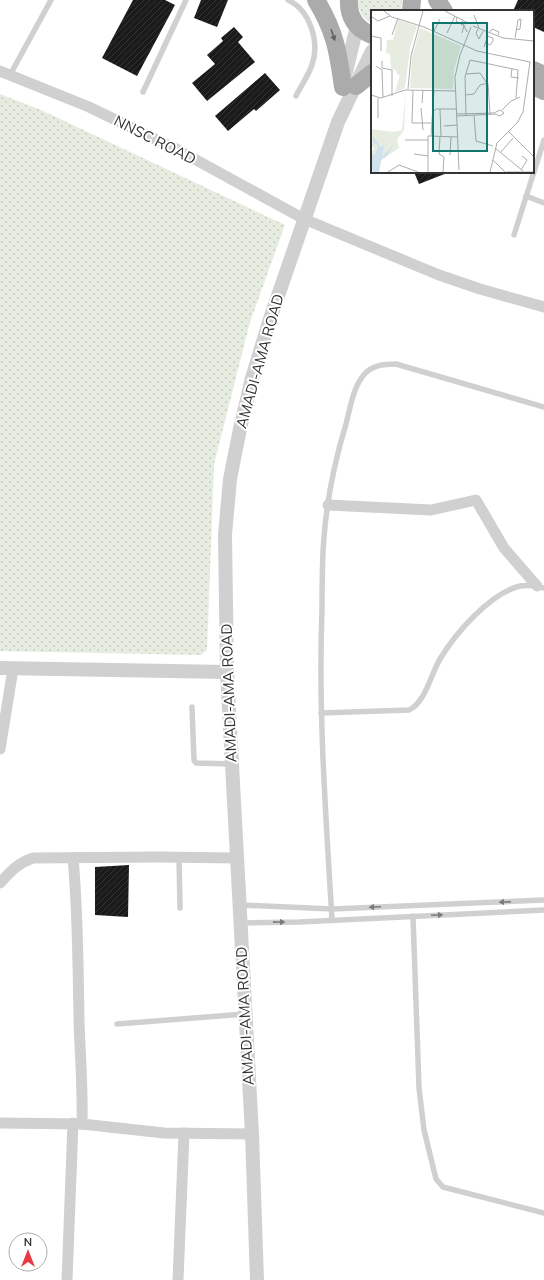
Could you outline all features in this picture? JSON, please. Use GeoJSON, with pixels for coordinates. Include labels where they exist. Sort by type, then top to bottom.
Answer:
{"type":"FeatureCollection","features":[{"type":"Feature","properties":{"kind":"main road"},"geometry":{"type":"LineString","coordinates":[[316,0],[326,17],[334,37],[350,86],[371,74]]}},
{"type":"Feature","properties":{"kind":"main road"},"geometry":{"type":"LineString","coordinates":[[349,0],[351,16],[364,30]]}},
{"type":"Feature","properties":{"kind":"main road"},"geometry":{"type":"LineString","coordinates":[[411,10],[412,0]]}},
{"type":"Feature","properties":{"kind":"main road"},"geometry":{"type":"LineString","coordinates":[[437,0],[443,10]]}},
{"type":"Feature","properties":{"kind":"main road"},"geometry":{"type":"LineString","coordinates":[[534,70],[544,75]]}},
{"type":"Feature","properties":{"kind":"main road"},"geometry":{"type":"LineString","coordinates":[[534,86],[544,91]]}},
{"type":"Feature","properties":{"kind":"street","name":"AMADI-AMA ROAD"},"geometry":{"type":"LineString","coordinates":[[257,1280],[252,1134],[227,672],[225,535],[230,479],[252,378],[270,319],[350,86],[364,30]]}},
{"type":"Feature","properties":{"kind":"street","name":"AMADI-AMA ROAD"},"geometry":{"type":"LineString","coordinates":[[350,86],[371,53]]}},
{"type":"Feature","properties":{"kind":"street","name":"NNSC ROAD"},"geometry":{"type":"LineString","coordinates":[[5,74],[89,107],[171,147],[304,219],[439,275],[480,289],[544,307]]}},
{"type":"Feature","properties":{"kind":"street"},"geometry":{"type":"LineString","coordinates":[[328,505],[431,510],[476,500],[504,548],[540,587]]}},
{"type":"Feature","properties":{"kind":"street"},"geometry":{"type":"LineString","coordinates":[[0,749],[6,669],[227,672]]}},
{"type":"Feature","properties":{"kind":"street"},"geometry":{"type":"LineString","coordinates":[[0,883],[23,861],[34,858],[236,858]]}},
{"type":"Feature","properties":{"kind":"street"},"geometry":{"type":"LineString","coordinates":[[67,1280],[78,1123],[83,1098],[79,1021],[76,896],[73,858]]}},
{"type":"Feature","properties":{"kind":"street"},"geometry":{"type":"LineString","coordinates":[[0,1123],[78,1123],[164,1133],[252,1134]]}},
{"type":"Feature","properties":{"kind":"street"},"geometry":{"type":"LineString","coordinates":[[178,1280],[184,1133]]}},
{"type":"Feature","properties":{"kind":"lane"},"geometry":{"type":"LineString","coordinates":[[5,74],[51,0]]}},
{"type":"Feature","properties":{"kind":"lane"},"geometry":{"type":"LineString","coordinates":[[143,92],[186,0]]}},
{"type":"Feature","properties":{"kind":"lane"},"geometry":{"type":"LineString","coordinates":[[288,0],[293,2],[302,11],[310,24],[315,51],[312,64],[296,96]]}},
{"type":"Feature","properties":{"kind":"lane"},"geometry":{"type":"LineString","coordinates":[[534,171],[544,140]]}},
{"type":"Feature","properties":{"kind":"lane"},"geometry":{"type":"LineString","coordinates":[[514,235],[533,173]]}},
{"type":"Feature","properties":{"kind":"lane"},"geometry":{"type":"LineString","coordinates":[[526,196],[544,203]]}},
{"type":"Feature","properties":{"kind":"lane"},"geometry":{"type":"LineString","coordinates":[[332,920],[322,764],[320,656],[324,536],[332,479],[357,388],[368,370],[386,364],[396,364],[544,407]]}},
{"type":"Feature","properties":{"kind":"lane"},"geometry":{"type":"LineString","coordinates":[[321,713],[408,710],[414,708],[420,701],[440,659],[456,635],[476,613],[503,593],[520,586],[540,587]]}},
{"type":"Feature","properties":{"kind":"lane"},"geometry":{"type":"LineString","coordinates":[[192,707],[194,760],[196,763],[231,764]]}},
{"type":"Feature","properties":{"kind":"lane"},"geometry":{"type":"LineString","coordinates":[[179,857],[180,908]]}},
{"type":"Feature","properties":{"kind":"lane"},"geometry":{"type":"LineString","coordinates":[[239,905],[332,909],[544,900]]}},
{"type":"Feature","properties":{"kind":"lane"},"geometry":{"type":"LineString","coordinates":[[240,923],[544,910]]}},
{"type":"Feature","properties":{"kind":"lane"},"geometry":{"type":"LineString","coordinates":[[413,916],[419,1088],[424,1130],[436,1179],[443,1187],[544,1213]]}},
{"type":"Feature","properties":{"kind":"lane"},"geometry":{"type":"LineString","coordinates":[[117,1024],[245,1014]]}},
{"type":"Feature","properties":{"kind":"shaded area"},"geometry":{"type":"Polygon","coordinates":[[[358,0],[402,0],[401,10],[371,10],[371,23],[361,14],[358,0]]]}},
{"type":"Feature","properties":{"kind":"shaded area"},"geometry":{"type":"Polygon","coordinates":[[[0,94],[41,110],[285,225],[250,322],[214,464],[207,650],[201,655],[0,651],[0,94]]]}},
{"type":"Feature","properties":{"kind":"building"},"geometry":{"type":"Polygon","coordinates":[[[133,0],[165,0],[175,5],[137,76],[102,58],[133,0]]]}},
{"type":"Feature","properties":{"kind":"building"},"geometry":{"type":"Polygon","coordinates":[[[201,0],[228,0],[217,27],[194,18],[201,0]]]}},
{"type":"Feature","properties":{"kind":"building"},"geometry":{"type":"Polygon","coordinates":[[[518,0],[544,0],[544,32],[534,27],[534,10],[513,10],[518,0]]]}},
{"type":"Feature","properties":{"kind":"building"},"geometry":{"type":"Polygon","coordinates":[[[234,27],[243,37],[238,42],[255,62],[207,101],[192,83],[215,64],[207,55],[223,41],[221,38],[234,27]]]}},
{"type":"Feature","properties":{"kind":"building"},"geometry":{"type":"Polygon","coordinates":[[[265,73],[280,90],[256,111],[254,109],[228,131],[215,116],[265,73]]]}},
{"type":"Feature","properties":{"kind":"building"},"geometry":{"type":"Polygon","coordinates":[[[414,173],[447,173],[419,184],[414,173]]]}},
{"type":"Feature","properties":{"kind":"building"},"geometry":{"type":"Polygon","coordinates":[[[129,865],[128,917],[95,915],[95,867],[129,865]]]}}]}
